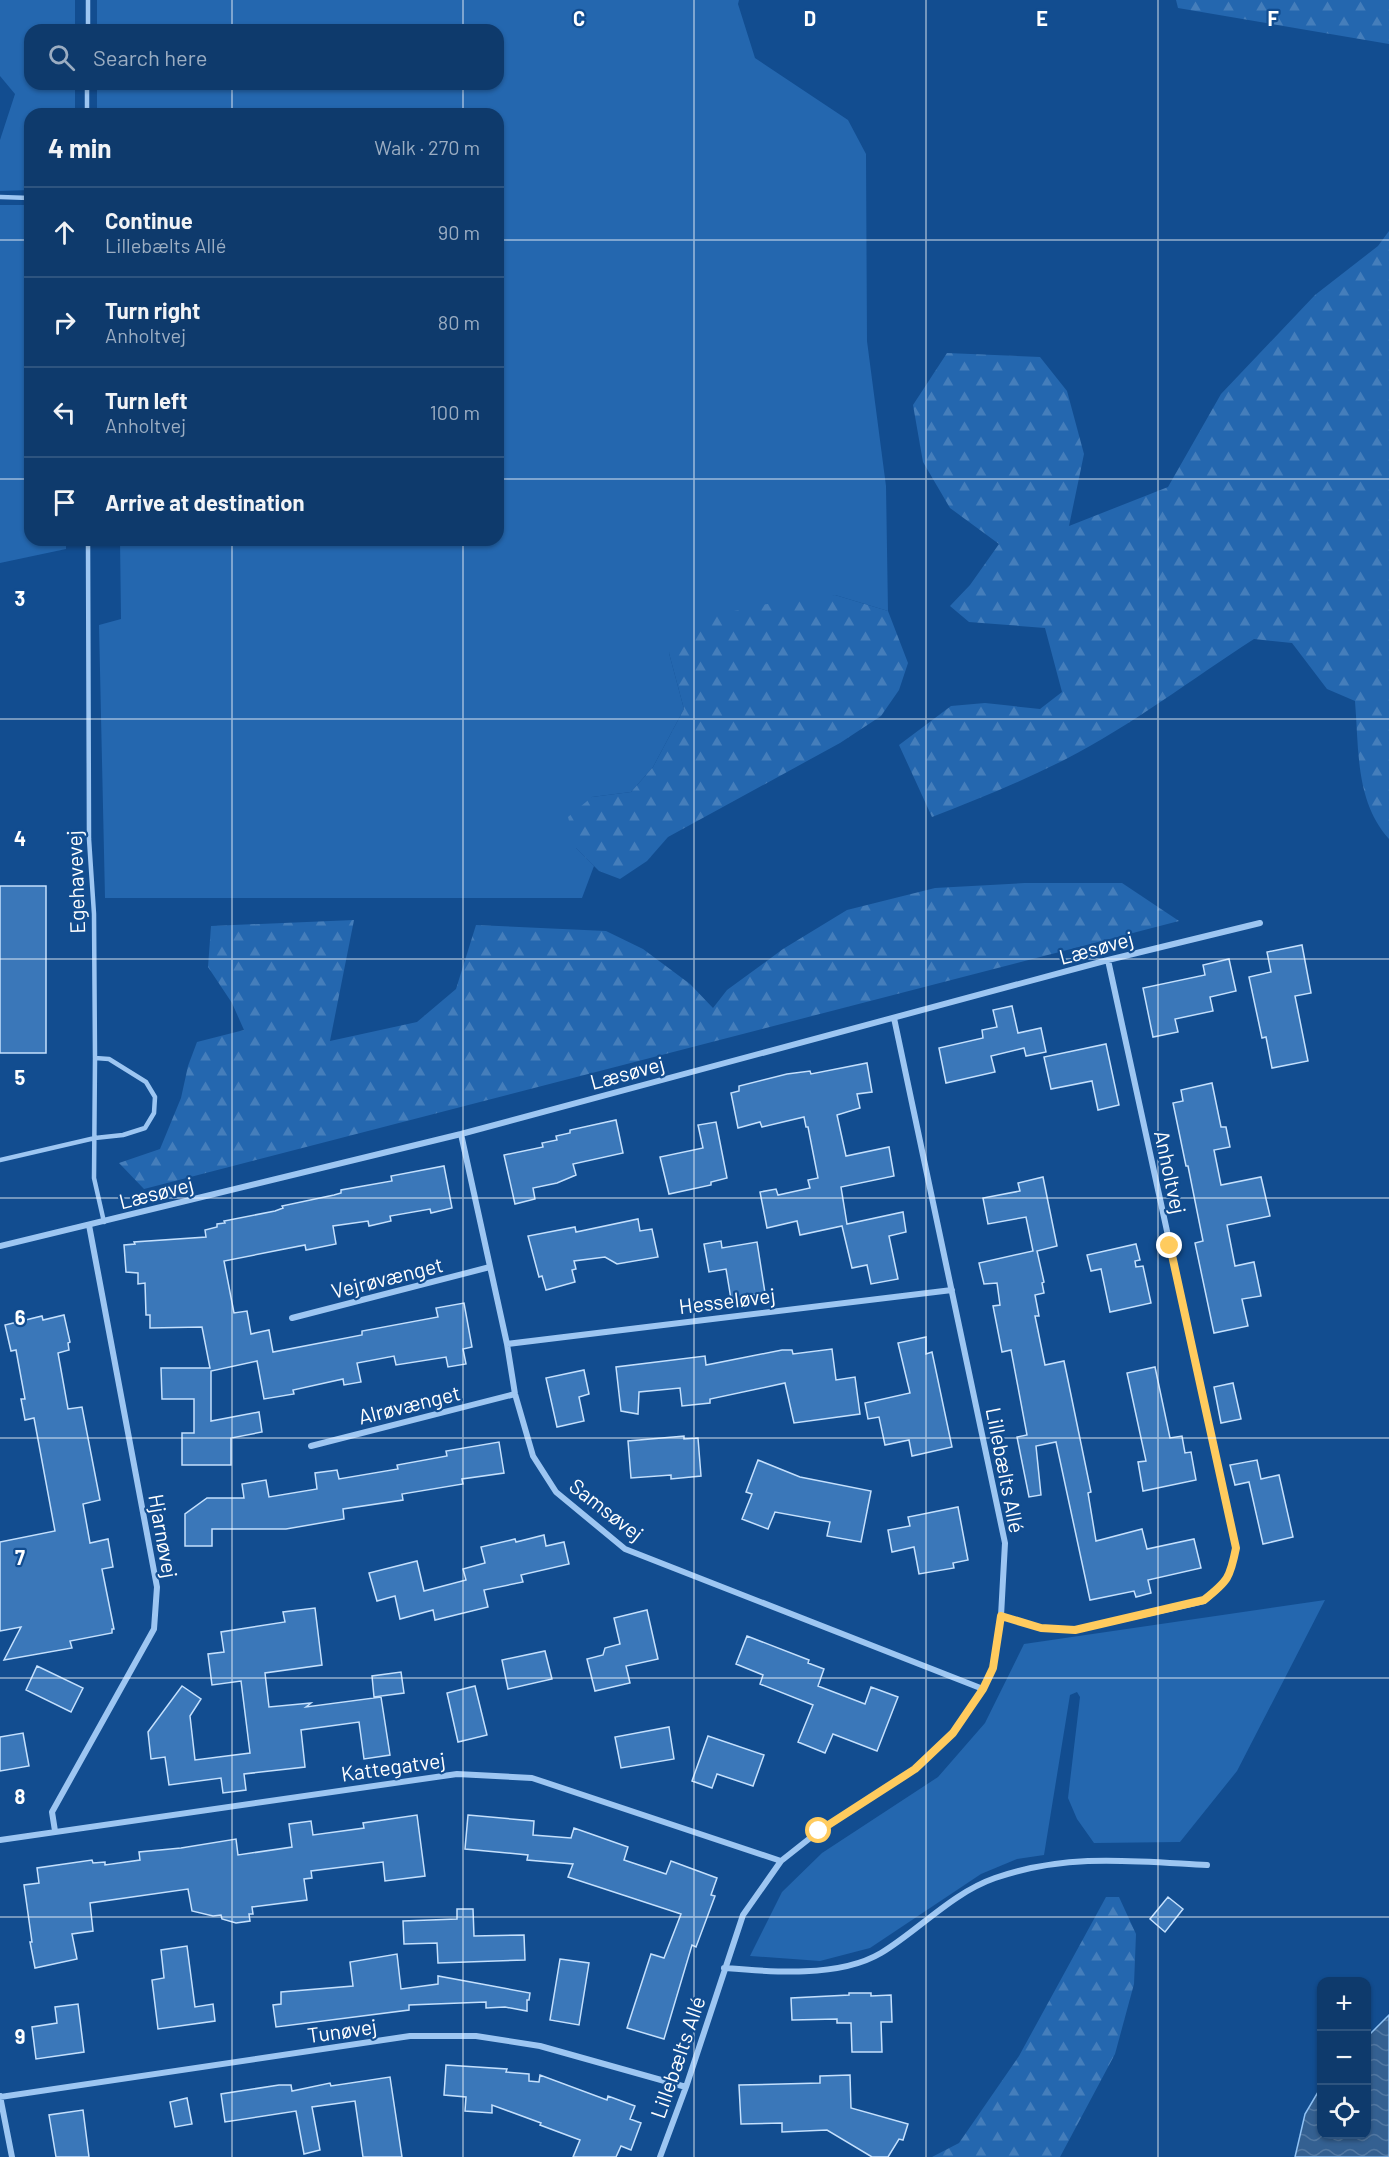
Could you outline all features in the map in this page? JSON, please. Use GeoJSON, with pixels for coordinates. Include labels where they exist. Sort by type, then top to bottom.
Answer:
{"type":"FeatureCollection","features":[{"type":"Feature","properties":{"kind":"street","name":"Læsøvej"},"geometry":{"type":"LineString","coordinates":[[0,1246],[461,1134],[1108,960],[1260,922]]}},
{"type":"Feature","properties":{"kind":"street","name":"Anholtvej"},"geometry":{"type":"LineString","coordinates":[[1001,1616],[1041,1628],[1075,1630],[1204,1600],[1221,1587],[1231,1572],[1236,1548],[1108,960]]}},
{"type":"Feature","properties":{"kind":"street","name":"Lillebælts Allé"},"geometry":{"type":"LineString","coordinates":[[660,2157],[686,2087],[743,1915],[781,1861],[819,1831],[915,1769],[953,1733],[983,1689],[993,1668],[1001,1616],[1005,1543],[894,1018]]}},
{"type":"Feature","properties":{"kind":"street","name":"Samsøvej"},"geometry":{"type":"LineString","coordinates":[[461,1134],[507,1344],[515,1394],[533,1456],[556,1492],[625,1549],[983,1689]]}},
{"type":"Feature","properties":{"kind":"street","name":"Hjarnøvej"},"geometry":{"type":"LineString","coordinates":[[55,1831],[52,1812],[154,1629],[157,1587],[88,1225]]}},
{"type":"Feature","properties":{"kind":"street","name":"Vejrøvænget"},"geometry":{"type":"LineString","coordinates":[[292,1318],[490,1267]]}},
{"type":"Feature","properties":{"kind":"street","name":"Hesseløvej"},"geometry":{"type":"LineString","coordinates":[[507,1344],[952,1290]]}},
{"type":"Feature","properties":{"kind":"street","name":"Alrøvænget"},"geometry":{"type":"LineString","coordinates":[[311,1446],[515,1394]]}},
{"type":"Feature","properties":{"kind":"street","name":"Kattegatvej"},"geometry":{"type":"LineString","coordinates":[[0,1839],[457,1774],[532,1778],[781,1861]]}},
{"type":"Feature","properties":{"kind":"street"},"geometry":{"type":"LineString","coordinates":[[724,1968],[774,1972],[845,1967],[880,1954],[958,1897],[993,1878],[1043,1864],[1099,1859],[1207,1865]]}},
{"type":"Feature","properties":{"kind":"street","name":"Tunøvej"},"geometry":{"type":"LineString","coordinates":[[0,2096],[410,2036],[476,2036],[540,2046],[686,2087]]}},
{"type":"Feature","properties":{"kind":"street"},"geometry":{"type":"LineString","coordinates":[[0,2096],[12,2157]]}},
{"type":"Feature","properties":{"kind":"lane"},"geometry":{"type":"LineString","coordinates":[[88,0],[88,24]]}},
{"type":"Feature","properties":{"kind":"lane"},"geometry":{"type":"LineString","coordinates":[[87,90],[87,108]]}},
{"type":"Feature","properties":{"kind":"lane"},"geometry":{"type":"LineString","coordinates":[[0,197],[24,198]]}},
{"type":"Feature","properties":{"kind":"lane","name":"Egehavevej"},"geometry":{"type":"LineString","coordinates":[[88,546],[89,839],[94,914],[95,1138],[93,1178],[104,1222]]}},
{"type":"Feature","properties":{"kind":"lane"},"geometry":{"type":"LineString","coordinates":[[0,1160],[95,1138],[123,1136],[145,1128],[154,1113],[155,1097],[146,1082],[110,1059],[95,1058]]}},
{"type":"Feature","properties":{"kind":"green space"},"geometry":{"type":"Polygon","coordinates":[[[0,0],[75,0],[75,24],[24,24],[24,90],[75,90],[75,108],[24,108],[24,190],[0,191],[0,140],[15,94],[0,76],[0,0]]]}},
{"type":"Feature","properties":{"kind":"green space"},"geometry":{"type":"Polygon","coordinates":[[[97,0],[739,0],[738,4],[755,58],[848,120],[866,154],[867,341],[886,486],[888,611],[835,595],[669,653],[684,709],[653,767],[631,792],[592,797],[576,848],[594,866],[582,898],[105,898],[99,625],[121,619],[120,546],[504,546],[504,108],[97,108],[97,90],[504,90],[504,24],[97,24],[97,0]]]}},
{"type":"Feature","properties":{"kind":"green space"},"geometry":{"type":"Polygon","coordinates":[[[1176,0],[1389,0],[1389,44],[1178,8],[1176,0]]]}},
{"type":"Feature","properties":{"kind":"green space"},"geometry":{"type":"Polygon","coordinates":[[[0,205],[24,205],[24,546],[66,546],[66,549],[0,563],[0,205]]]}},
{"type":"Feature","properties":{"kind":"green space"},"geometry":{"type":"Polygon","coordinates":[[[1389,231],[1389,839],[1378,824],[1364,791],[1355,701],[1327,689],[1292,643],[1254,639],[1138,717],[1090,746],[1017,782],[932,817],[899,745],[951,706],[985,703],[1040,709],[1062,692],[1045,628],[969,622],[950,606],[970,585],[999,544],[950,508],[923,462],[913,405],[947,353],[1040,357],[1067,391],[1084,454],[1069,526],[1168,487],[1221,394],[1315,295],[1378,246],[1389,231]]]}},
{"type":"Feature","properties":{"kind":"green space"},"geometry":{"type":"Polygon","coordinates":[[[835,595],[888,611],[908,663],[899,690],[881,716],[840,743],[668,837],[647,861],[620,879],[599,871],[576,848],[568,817],[592,797],[631,792],[653,767],[684,709],[669,653],[698,619],[761,605],[835,595]]]}},
{"type":"Feature","properties":{"kind":"green space"},"geometry":{"type":"Polygon","coordinates":[[[1025,883],[1122,883],[1179,921],[144,1189],[119,1163],[160,1149],[181,1098],[188,1066],[197,1042],[244,1030],[232,1003],[208,967],[211,926],[354,920],[330,1041],[417,1022],[456,989],[476,925],[606,931],[643,949],[690,984],[713,1008],[727,990],[783,949],[847,910],[935,888],[1025,883]]]}},
{"type":"Feature","properties":{"kind":"green space"},"geometry":{"type":"Polygon","coordinates":[[[1325,1600],[1237,1771],[1180,1842],[1094,1843],[1077,1819],[1068,1798],[1080,1697],[1077,1692],[1070,1695],[1044,1855],[1017,1859],[981,1874],[870,1948],[820,1961],[750,1956],[782,1892],[822,1853],[938,1777],[985,1723],[1024,1644],[1325,1600]]]}},
{"type":"Feature","properties":{"kind":"green space"},"geometry":{"type":"Polygon","coordinates":[[[1106,1897],[1119,1897],[1136,1934],[1134,1984],[1115,2054],[1060,2157],[932,2157],[959,2143],[1019,2056],[1106,1897]]]}},
{"type":"Feature","properties":{"kind":"water"},"geometry":{"type":"Polygon","coordinates":[[[1389,2015],[1389,2157],[1295,2157],[1305,2114],[1317,2094],[1317,2139],[1371,2139],[1371,2033],[1389,2015]]]}},
{"type":"Feature","properties":{"kind":"building"},"geometry":{"type":"Polygon","coordinates":[[[0,886],[46,886],[46,1053],[0,1053],[0,886]]]}},
{"type":"Feature","properties":{"kind":"building"},"geometry":{"type":"Polygon","coordinates":[[[1302,945],[1311,993],[1295,996],[1308,1061],[1272,1068],[1266,1037],[1262,1038],[1249,977],[1271,972],[1267,952],[1302,945]]]}},
{"type":"Feature","properties":{"kind":"building"},"geometry":{"type":"Polygon","coordinates":[[[1229,959],[1236,991],[1210,997],[1213,1011],[1175,1019],[1178,1032],[1153,1037],[1143,988],[1205,975],[1203,965],[1229,959]]]}},
{"type":"Feature","properties":{"kind":"building"},"geometry":{"type":"Polygon","coordinates":[[[1012,1006],[1018,1033],[1041,1028],[1046,1052],[1026,1056],[1024,1048],[991,1056],[995,1072],[946,1083],[939,1048],[983,1038],[982,1030],[997,1027],[993,1010],[1012,1006]]]}},
{"type":"Feature","properties":{"kind":"building"},"geometry":{"type":"Polygon","coordinates":[[[1106,1044],[1119,1105],[1098,1110],[1092,1081],[1051,1089],[1044,1057],[1106,1044]]]}},
{"type":"Feature","properties":{"kind":"building"},"geometry":{"type":"Polygon","coordinates":[[[867,1063],[872,1092],[857,1094],[860,1108],[837,1115],[846,1156],[889,1147],[894,1176],[841,1187],[847,1224],[903,1212],[906,1232],[889,1236],[898,1279],[871,1284],[867,1265],[852,1268],[842,1226],[800,1235],[797,1221],[767,1228],[760,1192],[776,1189],[778,1195],[810,1188],[808,1180],[818,1178],[808,1127],[806,1127],[804,1117],[762,1127],[760,1122],[738,1128],[731,1093],[739,1091],[739,1086],[787,1074],[810,1071],[811,1074],[867,1063]]]}},
{"type":"Feature","properties":{"kind":"building"},"geometry":{"type":"Polygon","coordinates":[[[1212,1083],[1221,1127],[1226,1127],[1230,1147],[1214,1150],[1221,1185],[1261,1177],[1270,1216],[1227,1225],[1235,1266],[1254,1262],[1261,1296],[1242,1299],[1248,1326],[1214,1333],[1195,1243],[1203,1241],[1173,1103],[1183,1101],[1181,1090],[1212,1083]]]}},
{"type":"Feature","properties":{"kind":"building"},"geometry":{"type":"Polygon","coordinates":[[[616,1120],[623,1153],[573,1164],[576,1175],[557,1183],[533,1188],[535,1199],[515,1204],[504,1155],[543,1147],[542,1143],[557,1140],[556,1136],[570,1133],[570,1130],[616,1120]]]}},
{"type":"Feature","properties":{"kind":"building"},"geometry":{"type":"Polygon","coordinates":[[[716,1122],[727,1178],[711,1182],[711,1185],[669,1194],[660,1157],[703,1148],[698,1125],[716,1122]]]}},
{"type":"Feature","properties":{"kind":"building"},"geometry":{"type":"Polygon","coordinates":[[[444,1166],[452,1208],[431,1213],[430,1209],[390,1216],[391,1221],[369,1226],[368,1221],[333,1226],[336,1244],[306,1250],[305,1245],[224,1261],[234,1313],[247,1311],[251,1334],[269,1330],[273,1352],[362,1335],[362,1331],[438,1317],[436,1308],[464,1303],[472,1347],[463,1349],[466,1364],[448,1367],[446,1357],[396,1365],[394,1356],[357,1363],[361,1382],[344,1385],[343,1379],[293,1390],[294,1394],[264,1399],[257,1361],[211,1371],[211,1421],[259,1412],[262,1432],[231,1438],[231,1465],[182,1465],[182,1433],[194,1433],[194,1399],[162,1399],[161,1368],[210,1368],[202,1327],[150,1328],[150,1315],[146,1315],[145,1283],[138,1284],[138,1273],[126,1272],[124,1245],[135,1244],[134,1242],[206,1237],[205,1230],[217,1227],[217,1224],[225,1223],[224,1221],[275,1211],[283,1208],[282,1206],[341,1193],[341,1190],[392,1181],[391,1176],[444,1166]]]}},
{"type":"Feature","properties":{"kind":"building"},"geometry":{"type":"Polygon","coordinates":[[[1043,1177],[1057,1246],[1037,1251],[1044,1282],[1042,1283],[1044,1293],[1035,1295],[1039,1316],[1035,1316],[1045,1365],[1064,1361],[1091,1492],[1088,1493],[1096,1541],[1142,1529],[1147,1549],[1194,1539],[1201,1568],[1148,1580],[1151,1593],[1136,1597],[1134,1591],[1090,1600],[1056,1442],[1036,1446],[1041,1495],[1029,1497],[1017,1437],[1027,1435],[1011,1350],[1002,1352],[993,1306],[1000,1305],[997,1283],[984,1284],[979,1263],[1033,1251],[1026,1217],[988,1224],[983,1198],[1020,1191],[1018,1183],[1043,1177]]]}},
{"type":"Feature","properties":{"kind":"building"},"geometry":{"type":"Polygon","coordinates":[[[638,1219],[640,1231],[652,1229],[658,1257],[617,1264],[605,1257],[574,1261],[576,1269],[572,1270],[575,1282],[546,1290],[542,1276],[539,1277],[528,1236],[575,1227],[576,1232],[638,1219]]]}},
{"type":"Feature","properties":{"kind":"building"},"geometry":{"type":"Polygon","coordinates":[[[721,1241],[722,1248],[757,1242],[765,1293],[731,1299],[726,1269],[709,1272],[704,1244],[721,1241]]]}},
{"type":"Feature","properties":{"kind":"building"},"geometry":{"type":"Polygon","coordinates":[[[1136,1244],[1140,1260],[1135,1261],[1136,1267],[1143,1266],[1151,1303],[1110,1312],[1101,1269],[1091,1271],[1087,1255],[1136,1244]]]}},
{"type":"Feature","properties":{"kind":"building"},"geometry":{"type":"Polygon","coordinates":[[[64,1315],[70,1342],[68,1343],[69,1350],[58,1353],[68,1409],[82,1407],[100,1500],[83,1504],[90,1543],[108,1539],[113,1567],[102,1569],[114,1629],[112,1633],[70,1641],[72,1648],[4,1660],[21,1627],[0,1631],[0,1542],[55,1531],[34,1418],[25,1420],[21,1399],[25,1399],[16,1350],[11,1351],[5,1325],[42,1316],[43,1320],[64,1315]]]}},
{"type":"Feature","properties":{"kind":"building"},"geometry":{"type":"Polygon","coordinates":[[[926,1337],[926,1354],[932,1352],[952,1447],[912,1456],[909,1440],[885,1445],[879,1417],[868,1419],[865,1403],[910,1393],[898,1343],[926,1337]]]}},
{"type":"Feature","properties":{"kind":"building"},"geometry":{"type":"Polygon","coordinates":[[[832,1349],[836,1380],[855,1377],[860,1414],[794,1423],[785,1383],[710,1399],[710,1403],[682,1406],[680,1388],[639,1392],[638,1414],[621,1411],[616,1367],[705,1356],[706,1365],[782,1350],[792,1350],[793,1354],[832,1349]]]}},
{"type":"Feature","properties":{"kind":"building"},"geometry":{"type":"Polygon","coordinates":[[[1155,1367],[1170,1438],[1182,1436],[1185,1453],[1191,1452],[1196,1480],[1143,1491],[1138,1462],[1146,1461],[1127,1373],[1155,1367]]]}},
{"type":"Feature","properties":{"kind":"building"},"geometry":{"type":"Polygon","coordinates":[[[584,1370],[589,1394],[579,1397],[584,1421],[557,1427],[546,1378],[584,1370]]]}},
{"type":"Feature","properties":{"kind":"building"},"geometry":{"type":"Polygon","coordinates":[[[1233,1383],[1241,1419],[1221,1423],[1214,1387],[1233,1383]]]}},
{"type":"Feature","properties":{"kind":"building"},"geometry":{"type":"Polygon","coordinates":[[[684,1436],[684,1439],[698,1438],[701,1476],[671,1479],[671,1475],[631,1478],[628,1441],[684,1436]]]}},
{"type":"Feature","properties":{"kind":"building"},"geometry":{"type":"Polygon","coordinates":[[[499,1442],[504,1473],[462,1479],[463,1484],[402,1494],[403,1500],[343,1509],[344,1519],[286,1529],[212,1529],[212,1546],[185,1546],[185,1514],[207,1498],[244,1498],[242,1484],[266,1480],[269,1497],[317,1489],[315,1473],[337,1470],[339,1479],[398,1469],[397,1465],[447,1456],[446,1451],[499,1442]]]}},
{"type":"Feature","properties":{"kind":"building"},"geometry":{"type":"Polygon","coordinates":[[[758,1460],[800,1477],[871,1491],[861,1542],[827,1536],[830,1522],[775,1512],[768,1529],[742,1519],[752,1494],[746,1492],[758,1460]]]}},
{"type":"Feature","properties":{"kind":"building"},"geometry":{"type":"Polygon","coordinates":[[[1257,1460],[1261,1479],[1279,1475],[1293,1537],[1263,1544],[1249,1482],[1235,1485],[1230,1465],[1257,1460]]]}},
{"type":"Feature","properties":{"kind":"building"},"geometry":{"type":"Polygon","coordinates":[[[958,1507],[968,1560],[953,1563],[954,1568],[919,1574],[914,1547],[892,1552],[888,1530],[910,1526],[908,1517],[958,1507]]]}},
{"type":"Feature","properties":{"kind":"building"},"geometry":{"type":"Polygon","coordinates":[[[544,1535],[546,1546],[564,1542],[569,1564],[521,1575],[523,1582],[484,1590],[488,1607],[435,1620],[433,1610],[400,1619],[395,1596],[377,1601],[369,1573],[417,1561],[424,1591],[466,1580],[463,1569],[485,1563],[481,1547],[544,1535]]]}},
{"type":"Feature","properties":{"kind":"building"},"geometry":{"type":"Polygon","coordinates":[[[315,1608],[322,1665],[265,1673],[269,1707],[311,1703],[306,1707],[381,1697],[390,1755],[364,1759],[359,1722],[301,1730],[305,1767],[244,1774],[246,1790],[223,1793],[221,1778],[169,1785],[165,1757],[151,1759],[148,1732],[182,1686],[201,1699],[190,1716],[195,1760],[250,1753],[241,1681],[212,1685],[208,1654],[224,1652],[221,1632],[285,1622],[283,1612],[315,1608]]]}},
{"type":"Feature","properties":{"kind":"building"},"geometry":{"type":"Polygon","coordinates":[[[647,1610],[658,1659],[626,1666],[630,1683],[595,1691],[587,1659],[603,1655],[605,1648],[620,1644],[614,1618],[647,1610]]]}},
{"type":"Feature","properties":{"kind":"building"},"geometry":{"type":"Polygon","coordinates":[[[747,1636],[809,1660],[808,1663],[824,1669],[818,1686],[865,1704],[871,1687],[898,1697],[877,1751],[833,1734],[825,1753],[798,1742],[813,1705],[760,1684],[763,1675],[736,1664],[747,1636]]]}},
{"type":"Feature","properties":{"kind":"building"},"geometry":{"type":"Polygon","coordinates":[[[545,1651],[552,1679],[508,1689],[502,1660],[545,1651]]]}},
{"type":"Feature","properties":{"kind":"building"},"geometry":{"type":"Polygon","coordinates":[[[37,1666],[83,1688],[71,1712],[26,1690],[37,1666]]]}},
{"type":"Feature","properties":{"kind":"building"},"geometry":{"type":"Polygon","coordinates":[[[401,1672],[404,1693],[374,1697],[372,1676],[401,1672]]]}},
{"type":"Feature","properties":{"kind":"building"},"geometry":{"type":"Polygon","coordinates":[[[475,1686],[487,1735],[458,1742],[447,1693],[475,1686]]]}},
{"type":"Feature","properties":{"kind":"building"},"geometry":{"type":"Polygon","coordinates":[[[669,1727],[674,1759],[621,1768],[615,1737],[669,1727]]]}},
{"type":"Feature","properties":{"kind":"building"},"geometry":{"type":"Polygon","coordinates":[[[23,1733],[29,1766],[0,1771],[0,1737],[23,1733]]]}},
{"type":"Feature","properties":{"kind":"building"},"geometry":{"type":"Polygon","coordinates":[[[708,1736],[764,1755],[753,1786],[717,1774],[712,1788],[692,1781],[708,1736]]]}},
{"type":"Feature","properties":{"kind":"building"},"geometry":{"type":"Polygon","coordinates":[[[417,1815],[425,1876],[385,1881],[383,1862],[311,1871],[312,1878],[304,1879],[307,1900],[252,1907],[253,1914],[249,1914],[250,1921],[236,1923],[222,1919],[221,1915],[213,1916],[192,1911],[188,1889],[90,1903],[93,1931],[72,1934],[77,1959],[35,1968],[24,1885],[39,1883],[37,1868],[92,1860],[93,1863],[105,1862],[105,1865],[140,1860],[139,1852],[236,1839],[238,1855],[292,1847],[289,1824],[311,1821],[313,1835],[364,1828],[363,1823],[417,1815]]]}},
{"type":"Feature","properties":{"kind":"building"},"geometry":{"type":"Polygon","coordinates":[[[468,1815],[534,1821],[533,1835],[571,1838],[574,1828],[628,1847],[624,1860],[666,1874],[671,1861],[717,1878],[711,1895],[715,1896],[696,1947],[692,1945],[664,2039],[627,2028],[651,1954],[664,1958],[681,1914],[568,1877],[573,1864],[527,1860],[528,1855],[465,1849],[468,1815]]]}},
{"type":"Feature","properties":{"kind":"building"},"geometry":{"type":"Polygon","coordinates":[[[1168,1897],[1183,1909],[1165,1932],[1150,1919],[1168,1897]]]}},
{"type":"Feature","properties":{"kind":"building"},"geometry":{"type":"Polygon","coordinates":[[[457,1909],[473,1909],[474,1936],[524,1935],[525,1960],[438,1963],[437,1943],[404,1944],[403,1921],[457,1919],[457,1909]]]}},
{"type":"Feature","properties":{"kind":"building"},"geometry":{"type":"Polygon","coordinates":[[[187,1946],[195,2007],[213,2004],[215,2021],[158,2029],[152,1980],[164,1978],[161,1950],[187,1946]]]}},
{"type":"Feature","properties":{"kind":"building"},"geometry":{"type":"Polygon","coordinates":[[[397,1954],[401,1989],[438,1984],[438,1976],[530,1993],[529,2000],[527,2000],[527,2011],[505,2007],[486,2008],[486,2002],[409,2005],[409,2010],[276,2027],[273,2005],[281,2004],[281,1992],[353,1986],[350,1962],[397,1954]]]}},
{"type":"Feature","properties":{"kind":"building"},"geometry":{"type":"Polygon","coordinates":[[[560,1959],[589,1963],[579,2025],[550,2020],[560,1959]]]}},
{"type":"Feature","properties":{"kind":"building"},"geometry":{"type":"Polygon","coordinates":[[[849,1993],[871,1993],[871,1996],[891,1995],[892,2022],[881,2022],[882,2052],[852,2052],[851,2023],[837,2023],[837,2019],[792,2020],[791,1998],[849,1995],[849,1993]]]}},
{"type":"Feature","properties":{"kind":"building"},"geometry":{"type":"Polygon","coordinates":[[[78,2004],[84,2052],[36,2059],[32,2027],[57,2023],[55,2007],[78,2004]]]}},
{"type":"Feature","properties":{"kind":"building"},"geometry":{"type":"Polygon","coordinates":[[[446,2065],[507,2069],[506,2072],[529,2074],[529,2081],[539,2082],[540,2075],[607,2100],[608,2096],[635,2106],[630,2119],[641,2123],[631,2150],[621,2146],[616,2157],[573,2157],[580,2140],[540,2125],[541,2123],[492,2105],[492,2113],[465,2111],[466,2097],[444,2095],[446,2065]]]}},
{"type":"Feature","properties":{"kind":"building"},"geometry":{"type":"Polygon","coordinates":[[[850,2075],[851,2108],[908,2124],[903,2140],[899,2139],[888,2157],[872,2157],[827,2130],[782,2132],[782,2123],[741,2124],[739,2085],[820,2083],[820,2076],[850,2075]]]}},
{"type":"Feature","properties":{"kind":"building"},"geometry":{"type":"Polygon","coordinates":[[[390,2077],[402,2157],[363,2157],[355,2101],[312,2107],[320,2150],[304,2154],[296,2111],[225,2122],[221,2094],[279,2085],[291,2085],[292,2091],[330,2083],[331,2086],[390,2077]]]}},
{"type":"Feature","properties":{"kind":"building"},"geometry":{"type":"Polygon","coordinates":[[[187,2098],[192,2124],[175,2127],[170,2102],[187,2098]]]}},
{"type":"Feature","properties":{"kind":"building"},"geometry":{"type":"Polygon","coordinates":[[[83,2110],[89,2157],[56,2157],[49,2115],[83,2110]]]}},
{"type":"Feature","properties":{"kind":"route"},"geometry":{"type":"LineString","coordinates":[[819,1831],[915,1769],[953,1733],[983,1689],[993,1668],[1001,1616],[1041,1628],[1075,1630],[1204,1600],[1221,1587],[1231,1572],[1236,1548],[1170,1246]]}}]}
